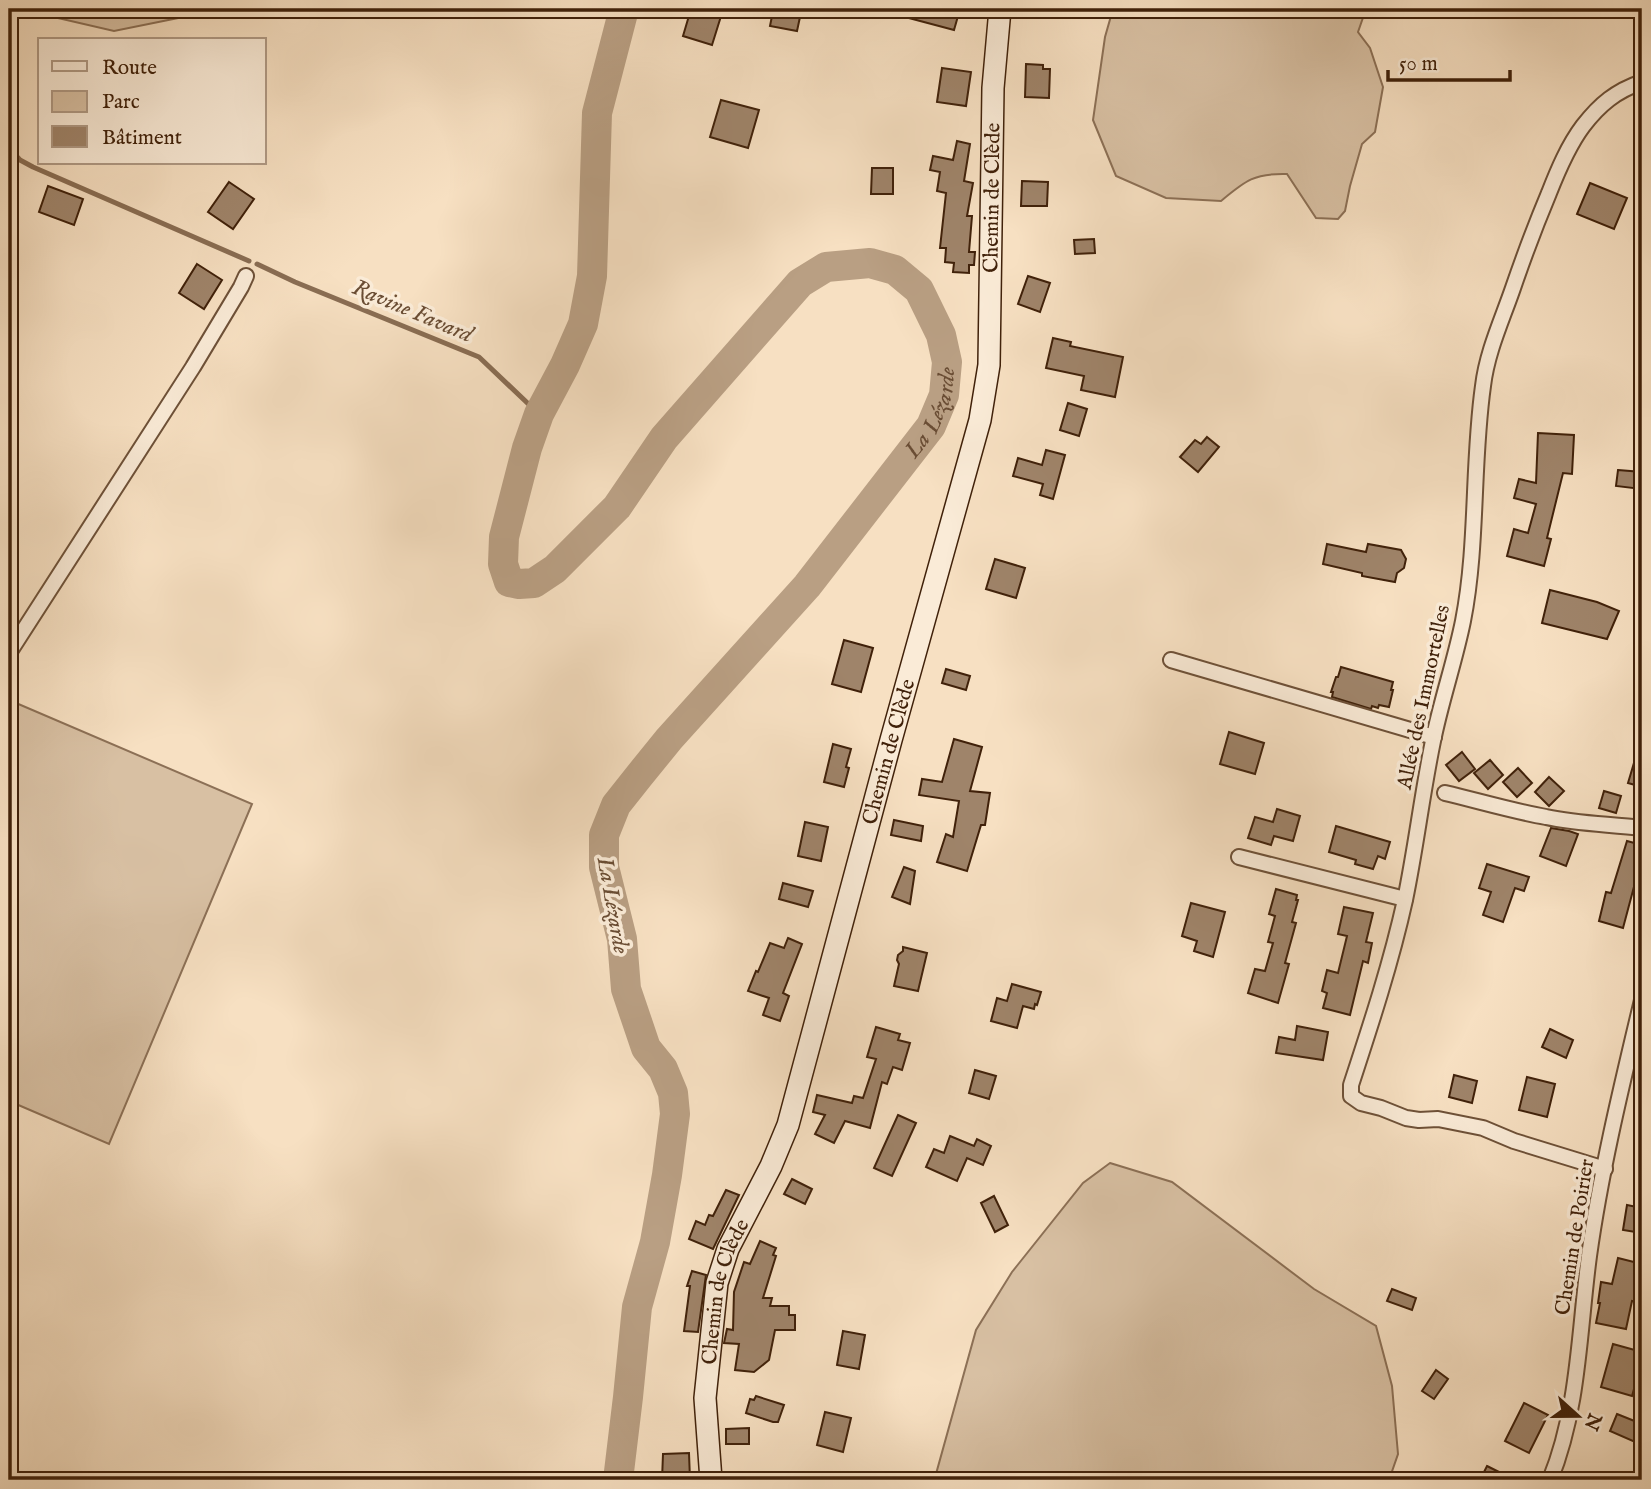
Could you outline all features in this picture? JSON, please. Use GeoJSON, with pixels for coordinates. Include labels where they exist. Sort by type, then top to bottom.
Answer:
{"type":"FeatureCollection","features":[{"type":"Feature","properties":{"kind":"main road","name":"Chemin de Clède"},"geometry":{"type":"LineString","coordinates":[[710,1480],[705,1398],[717,1283],[728,1249],[771,1167],[788,1125],[980,420],[989,365],[993,88],[1000,9]]}},
{"type":"Feature","properties":{"kind":"street","name":"Allée des Immortelles"},"geometry":{"type":"LineString","coordinates":[[1605,1169],[1514,1142],[1483,1128],[1438,1119],[1406,1118],[1361,1103],[1351,1096],[1351,1085],[1384,981],[1405,899],[1434,737],[1463,619],[1471,551],[1480,410],[1483,382],[1492,347],[1535,225],[1556,174],[1573,143],[1582,128],[1614,95],[1624,88],[1642,82]]}},
{"type":"Feature","properties":{"kind":"street"},"geometry":{"type":"LineString","coordinates":[[9,653],[193,367],[246,276]]}},
{"type":"Feature","properties":{"kind":"street"},"geometry":{"type":"LineString","coordinates":[[1171,660],[1434,737]]}},
{"type":"Feature","properties":{"kind":"street"},"geometry":{"type":"LineString","coordinates":[[1445,793],[1547,818],[1642,828]]}},
{"type":"Feature","properties":{"kind":"street"},"geometry":{"type":"LineString","coordinates":[[1239,857],[1405,899]]}},
{"type":"Feature","properties":{"kind":"street","name":"Chemin de Poirier"},"geometry":{"type":"LineString","coordinates":[[1550,1480],[1557,1464],[1574,1392],[1589,1255],[1642,1000]]}},
{"type":"Feature","properties":{"kind":"green space"},"geometry":{"type":"Polygon","coordinates":[[[19,9],[198,9],[188,16],[114,31],[19,9]]]}},
{"type":"Feature","properties":{"kind":"green space"},"geometry":{"type":"Polygon","coordinates":[[[1113,9],[1366,9],[1358,32],[1370,48],[1383,87],[1375,132],[1362,144],[1345,211],[1338,219],[1316,218],[1287,174],[1258,177],[1237,188],[1221,201],[1166,198],[1116,176],[1093,120],[1105,37],[1113,9]]]}},
{"type":"Feature","properties":{"kind":"green space"},"geometry":{"type":"Polygon","coordinates":[[[9,700],[252,804],[109,1144],[9,1101],[9,700]]]}},
{"type":"Feature","properties":{"kind":"green space"},"geometry":{"type":"Polygon","coordinates":[[[1110,1163],[1172,1182],[1314,1289],[1376,1326],[1392,1386],[1398,1454],[1389,1480],[936,1480],[976,1330],[1012,1272],[1083,1183],[1110,1163]]]}},
{"type":"Feature","properties":{"kind":"building"},"geometry":{"type":"Polygon","coordinates":[[[691,9],[709,9],[722,13],[712,45],[683,36],[691,9]]]}},
{"type":"Feature","properties":{"kind":"building"},"geometry":{"type":"Polygon","coordinates":[[[891,9],[960,9],[954,30],[890,13],[891,9]]]}},
{"type":"Feature","properties":{"kind":"building"},"geometry":{"type":"Polygon","coordinates":[[[773,11],[800,17],[797,31],[770,26],[773,11]]]}},
{"type":"Feature","properties":{"kind":"building"},"geometry":{"type":"Polygon","coordinates":[[[1026,64],[1043,65],[1043,69],[1050,69],[1049,98],[1025,97],[1026,64]]]}},
{"type":"Feature","properties":{"kind":"building"},"geometry":{"type":"Polygon","coordinates":[[[942,68],[971,72],[966,106],[937,102],[942,68]]]}},
{"type":"Feature","properties":{"kind":"building"},"geometry":{"type":"Polygon","coordinates":[[[721,100],[759,110],[748,148],[710,137],[721,100]]]}},
{"type":"Feature","properties":{"kind":"building"},"geometry":{"type":"Polygon","coordinates":[[[957,141],[970,144],[964,181],[973,183],[967,216],[972,216],[969,252],[975,252],[974,265],[969,265],[969,273],[953,272],[954,263],[945,262],[946,248],[940,248],[946,193],[937,191],[940,172],[930,170],[933,156],[953,160],[957,141]]]}},
{"type":"Feature","properties":{"kind":"building"},"geometry":{"type":"Polygon","coordinates":[[[872,168],[893,168],[893,194],[871,194],[872,168]]]}},
{"type":"Feature","properties":{"kind":"building"},"geometry":{"type":"Polygon","coordinates":[[[1022,181],[1048,182],[1047,206],[1021,206],[1022,181]]]}},
{"type":"Feature","properties":{"kind":"building"},"geometry":{"type":"Polygon","coordinates":[[[229,182],[254,199],[233,229],[208,212],[229,182]]]}},
{"type":"Feature","properties":{"kind":"building"},"geometry":{"type":"Polygon","coordinates":[[[1590,183],[1627,198],[1614,229],[1577,214],[1590,183]]]}},
{"type":"Feature","properties":{"kind":"building"},"geometry":{"type":"Polygon","coordinates":[[[48,186],[83,199],[74,225],[39,212],[48,186]]]}},
{"type":"Feature","properties":{"kind":"building"},"geometry":{"type":"Polygon","coordinates":[[[1094,239],[1095,253],[1075,254],[1074,240],[1094,239]]]}},
{"type":"Feature","properties":{"kind":"building"},"geometry":{"type":"Polygon","coordinates":[[[197,264],[222,280],[204,309],[179,293],[197,264]]]}},
{"type":"Feature","properties":{"kind":"building"},"geometry":{"type":"Polygon","coordinates":[[[1028,276],[1050,283],[1040,312],[1018,304],[1028,276]]]}},
{"type":"Feature","properties":{"kind":"building"},"geometry":{"type":"Polygon","coordinates":[[[1053,338],[1071,342],[1070,346],[1123,357],[1115,397],[1081,390],[1084,376],[1046,368],[1053,338]]]}},
{"type":"Feature","properties":{"kind":"building"},"geometry":{"type":"Polygon","coordinates":[[[1068,403],[1087,409],[1079,436],[1060,430],[1068,403]]]}},
{"type":"Feature","properties":{"kind":"building"},"geometry":{"type":"Polygon","coordinates":[[[1538,433],[1574,435],[1572,474],[1563,473],[1547,538],[1551,539],[1544,566],[1507,556],[1514,529],[1528,533],[1536,504],[1514,498],[1519,479],[1536,483],[1538,433]]]}},
{"type":"Feature","properties":{"kind":"building"},"geometry":{"type":"Polygon","coordinates":[[[1207,437],[1219,447],[1198,472],[1180,457],[1195,440],[1201,444],[1207,437]]]}},
{"type":"Feature","properties":{"kind":"building"},"geometry":{"type":"Polygon","coordinates":[[[1046,450],[1065,455],[1053,499],[1040,495],[1043,484],[1013,476],[1018,458],[1042,465],[1046,450]]]}},
{"type":"Feature","properties":{"kind":"building"},"geometry":{"type":"Polygon","coordinates":[[[1618,470],[1642,472],[1641,489],[1616,486],[1618,470]]]}},
{"type":"Feature","properties":{"kind":"building"},"geometry":{"type":"Polygon","coordinates":[[[1327,544],[1366,552],[1368,544],[1401,550],[1406,559],[1404,568],[1397,573],[1395,582],[1362,576],[1362,573],[1323,564],[1327,544]]]}},
{"type":"Feature","properties":{"kind":"building"},"geometry":{"type":"Polygon","coordinates":[[[995,559],[1025,568],[1016,598],[986,589],[995,559]]]}},
{"type":"Feature","properties":{"kind":"building"},"geometry":{"type":"Polygon","coordinates":[[[1550,590],[1597,602],[1619,611],[1607,639],[1542,623],[1550,590]]]}},
{"type":"Feature","properties":{"kind":"building"},"geometry":{"type":"Polygon","coordinates":[[[844,640],[873,648],[861,692],[832,684],[844,640]]]}},
{"type":"Feature","properties":{"kind":"building"},"geometry":{"type":"Polygon","coordinates":[[[1341,667],[1393,682],[1389,707],[1379,705],[1378,708],[1372,706],[1371,709],[1332,697],[1331,692],[1341,667]]]}},
{"type":"Feature","properties":{"kind":"building"},"geometry":{"type":"Polygon","coordinates":[[[946,669],[970,676],[966,690],[942,683],[946,669]]]}},
{"type":"Feature","properties":{"kind":"building"},"geometry":{"type":"Polygon","coordinates":[[[1229,732],[1264,743],[1255,774],[1220,764],[1229,732]]]}},
{"type":"Feature","properties":{"kind":"building"},"geometry":{"type":"Polygon","coordinates":[[[954,739],[982,747],[970,791],[990,793],[985,825],[981,825],[967,871],[937,862],[946,834],[953,837],[959,801],[919,795],[922,779],[942,782],[954,739]]]}},
{"type":"Feature","properties":{"kind":"building"},"geometry":{"type":"Polygon","coordinates":[[[833,744],[851,749],[844,787],[824,782],[833,744]]]}},
{"type":"Feature","properties":{"kind":"building"},"geometry":{"type":"Polygon","coordinates":[[[1639,746],[1642,746],[1642,787],[1628,783],[1639,746]]]}},
{"type":"Feature","properties":{"kind":"building"},"geometry":{"type":"Polygon","coordinates":[[[1462,752],[1475,769],[1459,781],[1446,765],[1462,752]]]}},
{"type":"Feature","properties":{"kind":"building"},"geometry":{"type":"Polygon","coordinates":[[[1490,760],[1503,775],[1488,789],[1474,773],[1490,760]]]}},
{"type":"Feature","properties":{"kind":"building"},"geometry":{"type":"Polygon","coordinates":[[[1518,768],[1532,783],[1517,797],[1503,782],[1518,768]]]}},
{"type":"Feature","properties":{"kind":"building"},"geometry":{"type":"Polygon","coordinates":[[[1549,777],[1564,791],[1549,806],[1535,792],[1549,777]]]}},
{"type":"Feature","properties":{"kind":"building"},"geometry":{"type":"Polygon","coordinates":[[[1604,791],[1621,796],[1616,813],[1599,808],[1604,791]]]}},
{"type":"Feature","properties":{"kind":"building"},"geometry":{"type":"Polygon","coordinates":[[[1277,809],[1300,816],[1293,841],[1274,836],[1271,845],[1248,838],[1255,817],[1273,822],[1277,809]]]}},
{"type":"Feature","properties":{"kind":"building"},"geometry":{"type":"Polygon","coordinates":[[[894,820],[923,826],[921,841],[891,835],[894,820]]]}},
{"type":"Feature","properties":{"kind":"building"},"geometry":{"type":"Polygon","coordinates":[[[805,822],[828,827],[821,861],[798,856],[805,822]]]}},
{"type":"Feature","properties":{"kind":"building"},"geometry":{"type":"Polygon","coordinates":[[[1336,826],[1390,842],[1385,859],[1378,856],[1373,869],[1355,864],[1356,860],[1329,852],[1336,826]]]}},
{"type":"Feature","properties":{"kind":"building"},"geometry":{"type":"Polygon","coordinates":[[[1551,828],[1578,834],[1566,866],[1540,856],[1551,828]]]}},
{"type":"Feature","properties":{"kind":"building"},"geometry":{"type":"Polygon","coordinates":[[[1627,841],[1642,845],[1642,885],[1635,883],[1623,928],[1599,921],[1606,892],[1611,893],[1627,841]]]}},
{"type":"Feature","properties":{"kind":"building"},"geometry":{"type":"Polygon","coordinates":[[[1487,864],[1529,877],[1524,891],[1515,888],[1503,922],[1483,915],[1491,892],[1479,888],[1487,864]]]}},
{"type":"Feature","properties":{"kind":"building"},"geometry":{"type":"Polygon","coordinates":[[[904,867],[915,871],[910,904],[892,897],[904,867]]]}},
{"type":"Feature","properties":{"kind":"building"},"geometry":{"type":"Polygon","coordinates":[[[783,883],[813,891],[808,907],[779,899],[783,883]]]}},
{"type":"Feature","properties":{"kind":"building"},"geometry":{"type":"Polygon","coordinates":[[[1276,889],[1297,895],[1298,900],[1292,922],[1296,923],[1285,963],[1289,964],[1278,1003],[1248,993],[1255,969],[1265,971],[1273,943],[1268,942],[1275,916],[1269,914],[1276,889]]]}},
{"type":"Feature","properties":{"kind":"building"},"geometry":{"type":"Polygon","coordinates":[[[1191,903],[1225,912],[1213,957],[1194,951],[1197,941],[1182,936],[1191,903]]]}},
{"type":"Feature","properties":{"kind":"building"},"geometry":{"type":"Polygon","coordinates":[[[1344,907],[1373,913],[1366,942],[1372,943],[1368,963],[1363,961],[1350,1015],[1323,1008],[1327,993],[1322,991],[1327,970],[1338,973],[1347,936],[1338,934],[1344,907]]]}},
{"type":"Feature","properties":{"kind":"building"},"geometry":{"type":"Polygon","coordinates":[[[788,938],[802,944],[783,993],[789,996],[780,1021],[763,1015],[769,998],[748,991],[770,943],[784,948],[788,938]]]}},
{"type":"Feature","properties":{"kind":"building"},"geometry":{"type":"Polygon","coordinates":[[[903,947],[927,953],[918,991],[894,986],[899,964],[898,955],[903,951],[903,947]]]}},
{"type":"Feature","properties":{"kind":"building"},"geometry":{"type":"Polygon","coordinates":[[[1012,984],[1041,992],[1034,1009],[1023,1006],[1017,1028],[991,1021],[997,998],[1007,1001],[1012,984]]]}},
{"type":"Feature","properties":{"kind":"building"},"geometry":{"type":"Polygon","coordinates":[[[1297,1026],[1328,1032],[1323,1060],[1276,1053],[1279,1037],[1295,1040],[1297,1026]]]}},
{"type":"Feature","properties":{"kind":"building"},"geometry":{"type":"Polygon","coordinates":[[[876,1027],[900,1034],[898,1040],[910,1043],[902,1070],[893,1067],[887,1084],[882,1082],[870,1128],[845,1121],[834,1143],[815,1134],[825,1115],[813,1112],[817,1095],[852,1103],[854,1096],[863,1098],[876,1059],[867,1057],[876,1027]]]}},
{"type":"Feature","properties":{"kind":"building"},"geometry":{"type":"Polygon","coordinates":[[[1550,1029],[1573,1040],[1566,1058],[1542,1047],[1550,1029]]]}},
{"type":"Feature","properties":{"kind":"building"},"geometry":{"type":"Polygon","coordinates":[[[975,1070],[996,1076],[989,1099],[969,1093],[975,1070]]]}},
{"type":"Feature","properties":{"kind":"building"},"geometry":{"type":"Polygon","coordinates":[[[1454,1075],[1477,1081],[1472,1103],[1449,1097],[1454,1075]]]}},
{"type":"Feature","properties":{"kind":"building"},"geometry":{"type":"Polygon","coordinates":[[[1527,1077],[1555,1084],[1547,1117],[1519,1110],[1527,1077]]]}},
{"type":"Feature","properties":{"kind":"building"},"geometry":{"type":"Polygon","coordinates":[[[898,1115],[916,1123],[892,1176],[874,1168],[898,1115]]]}},
{"type":"Feature","properties":{"kind":"building"},"geometry":{"type":"Polygon","coordinates":[[[950,1136],[974,1146],[977,1139],[991,1146],[983,1165],[967,1158],[957,1181],[926,1167],[934,1149],[944,1153],[950,1136]]]}},
{"type":"Feature","properties":{"kind":"building"},"geometry":{"type":"Polygon","coordinates":[[[792,1179],[812,1189],[805,1204],[784,1194],[792,1179]]]}},
{"type":"Feature","properties":{"kind":"building"},"geometry":{"type":"Polygon","coordinates":[[[726,1190],[739,1195],[713,1249],[689,1239],[696,1221],[705,1225],[709,1215],[713,1216],[726,1190]]]}},
{"type":"Feature","properties":{"kind":"building"},"geometry":{"type":"Polygon","coordinates":[[[994,1196],[1008,1225],[995,1232],[981,1203],[994,1196]]]}},
{"type":"Feature","properties":{"kind":"building"},"geometry":{"type":"Polygon","coordinates":[[[1627,1205],[1642,1208],[1642,1233],[1623,1230],[1627,1205]]]}},
{"type":"Feature","properties":{"kind":"building"},"geometry":{"type":"Polygon","coordinates":[[[760,1241],[776,1248],[763,1298],[772,1298],[770,1306],[789,1306],[789,1315],[795,1315],[795,1330],[775,1330],[769,1360],[754,1372],[735,1370],[739,1344],[724,1343],[727,1329],[733,1330],[734,1292],[744,1262],[750,1264],[760,1241]]]}},
{"type":"Feature","properties":{"kind":"building"},"geometry":{"type":"Polygon","coordinates":[[[1618,1258],[1642,1264],[1642,1282],[1637,1302],[1632,1301],[1626,1329],[1596,1323],[1601,1282],[1612,1284],[1618,1258]]]}},
{"type":"Feature","properties":{"kind":"building"},"geometry":{"type":"Polygon","coordinates":[[[692,1271],[706,1275],[698,1332],[684,1331],[690,1286],[687,1286],[692,1271]]]}},
{"type":"Feature","properties":{"kind":"building"},"geometry":{"type":"Polygon","coordinates":[[[1392,1289],[1416,1298],[1412,1310],[1387,1301],[1392,1289]]]}},
{"type":"Feature","properties":{"kind":"building"},"geometry":{"type":"Polygon","coordinates":[[[843,1331],[865,1335],[859,1369],[837,1365],[843,1331]]]}},
{"type":"Feature","properties":{"kind":"building"},"geometry":{"type":"Polygon","coordinates":[[[1613,1344],[1642,1352],[1632,1396],[1601,1387],[1613,1344]]]}},
{"type":"Feature","properties":{"kind":"building"},"geometry":{"type":"Polygon","coordinates":[[[1436,1370],[1448,1379],[1434,1399],[1422,1391],[1436,1370]]]}},
{"type":"Feature","properties":{"kind":"building"},"geometry":{"type":"Polygon","coordinates":[[[756,1396],[784,1405],[778,1422],[746,1413],[750,1399],[754,1400],[756,1396]]]}},
{"type":"Feature","properties":{"kind":"building"},"geometry":{"type":"Polygon","coordinates":[[[1524,1403],[1548,1415],[1529,1453],[1505,1441],[1524,1403]]]}},
{"type":"Feature","properties":{"kind":"building"},"geometry":{"type":"Polygon","coordinates":[[[825,1412],[851,1418],[843,1452],[817,1445],[825,1412]]]}},
{"type":"Feature","properties":{"kind":"building"},"geometry":{"type":"Polygon","coordinates":[[[1617,1414],[1642,1424],[1642,1445],[1610,1431],[1617,1414]]]}},
{"type":"Feature","properties":{"kind":"building"},"geometry":{"type":"Polygon","coordinates":[[[749,1428],[749,1444],[726,1444],[726,1429],[749,1428]]]}},
{"type":"Feature","properties":{"kind":"building"},"geometry":{"type":"Polygon","coordinates":[[[689,1453],[690,1480],[662,1480],[663,1454],[689,1453]]]}},
{"type":"Feature","properties":{"kind":"building"},"geometry":{"type":"Polygon","coordinates":[[[1487,1466],[1515,1480],[1480,1480],[1487,1466]]]}},
{"type":"Feature","properties":{"kind":"waterway","name":"La Lézarde"},"geometry":{"type":"LineString","coordinates":[[618,1480],[637,1307],[655,1242],[675,1114],[673,1093],[663,1069],[646,1048],[626,989],[622,939],[604,867],[604,835],[616,805],[639,776],[807,586],[931,426],[944,395],[947,362],[941,335],[919,290],[895,270],[870,263],[826,267],[800,283],[664,438],[617,507],[555,569],[534,583],[509,582],[503,564],[504,537],[527,448],[539,414],[583,324],[592,276],[597,113],[624,9]]}},
{"type":"Feature","properties":{"kind":"waterway","name":"Ravine Favard"},"geometry":{"type":"LineString","coordinates":[[9,148],[20,160],[33,167],[249,261]]}},
{"type":"Feature","properties":{"kind":"waterway","name":"Ravine Favard"},"geometry":{"type":"LineString","coordinates":[[257,264],[479,357],[539,414]]}}]}
